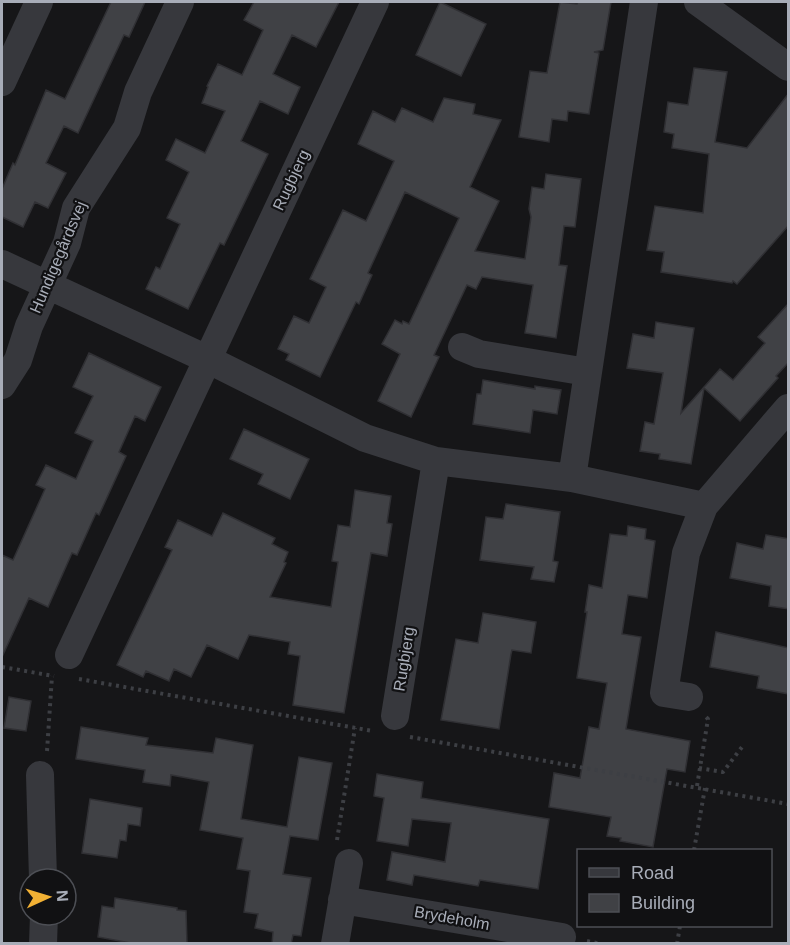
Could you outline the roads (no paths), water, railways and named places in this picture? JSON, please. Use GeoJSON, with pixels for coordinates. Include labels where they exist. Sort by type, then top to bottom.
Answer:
{"type":"FeatureCollection","features":[{"type":"Feature","properties":{"kind":"street"},"geometry":{"type":"LineString","coordinates":[[2,82],[39,2]]}},
{"type":"Feature","properties":{"kind":"street","name":"Hundigegårdsvej"},"geometry":{"type":"LineString","coordinates":[[2,385],[18,360],[29,326],[67,243],[76,208],[127,128],[138,92],[180,2]]}},
{"type":"Feature","properties":{"kind":"street","name":"Rugbjerg"},"geometry":{"type":"LineString","coordinates":[[61,666],[375,2]]}},
{"type":"Feature","properties":{"kind":"street"},"geometry":{"type":"LineString","coordinates":[[572,478],[644,2]]}},
{"type":"Feature","properties":{"kind":"street"},"geometry":{"type":"LineString","coordinates":[[698,2],[789,67]]}},
{"type":"Feature","properties":{"kind":"street"},"geometry":{"type":"LineString","coordinates":[[2,264],[207,359],[365,438],[436,460],[572,478],[704,506]]}},
{"type":"Feature","properties":{"kind":"street"},"geometry":{"type":"LineString","coordinates":[[462,347],[479,354],[587,372]]}},
{"type":"Feature","properties":{"kind":"street"},"geometry":{"type":"LineString","coordinates":[[689,697],[664,693],[686,553],[704,506],[789,408]]}},
{"type":"Feature","properties":{"kind":"street","name":"Rugbjerg"},"geometry":{"type":"LineString","coordinates":[[395,716],[436,460]]}},
{"type":"Feature","properties":{"kind":"street"},"geometry":{"type":"LineString","coordinates":[[40,776],[43,867]]}},
{"type":"Feature","properties":{"kind":"street"},"geometry":{"type":"LineString","coordinates":[[334,944],[349,863]]}},
{"type":"Feature","properties":{"kind":"street","name":"Brydeholm"},"geometry":{"type":"LineString","coordinates":[[342,900],[562,937]]}},
{"type":"Feature","properties":{"kind":"street"},"geometry":{"type":"LineString","coordinates":[[43,944],[44,927]]}}]}
